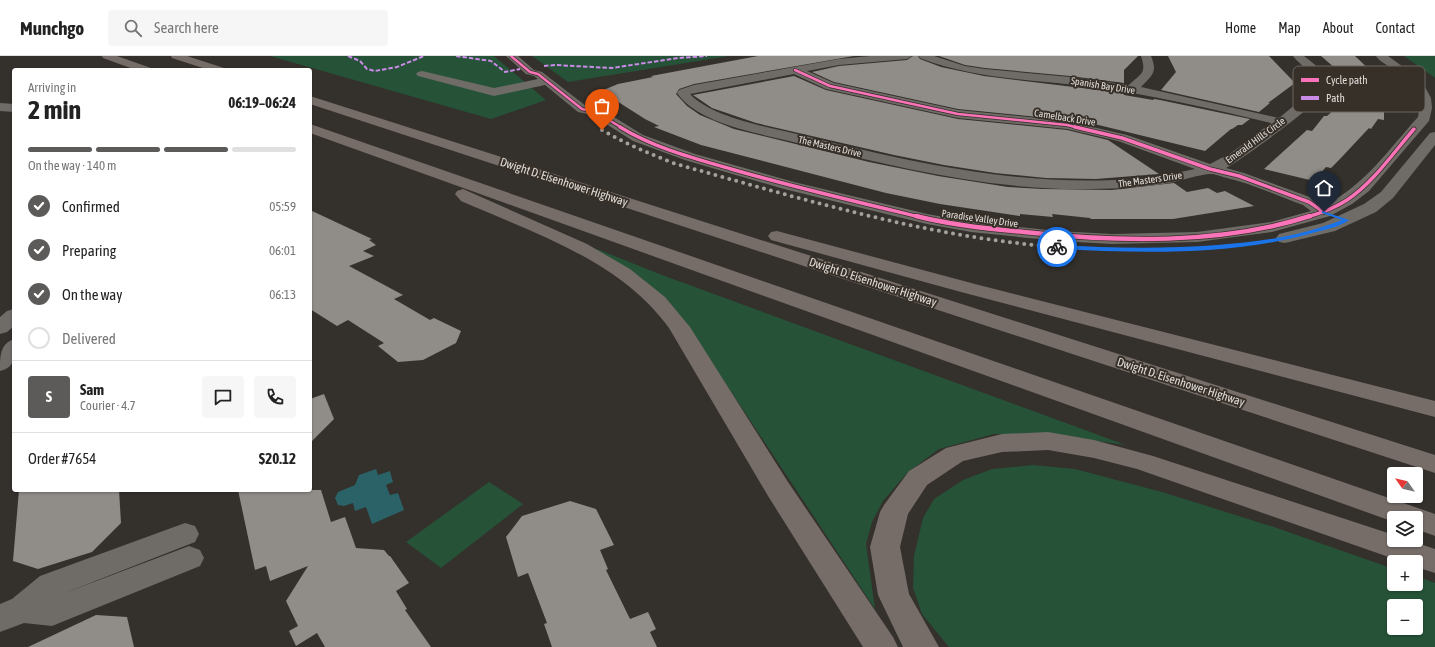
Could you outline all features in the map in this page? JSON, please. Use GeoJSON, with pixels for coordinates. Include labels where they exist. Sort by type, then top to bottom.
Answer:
{"type":"FeatureCollection","features":[{"type":"Feature","properties":{"kind":"highway"},"geometry":{"type":"LineString","coordinates":[[107,56],[141,68]]}},
{"type":"Feature","properties":{"kind":"highway"},"geometry":{"type":"LineString","coordinates":[[176,56],[214,68]]}},
{"type":"Feature","properties":{"kind":"highway","name":"Dwight D. Eisenhower Highway"},"geometry":{"type":"LineString","coordinates":[[312,101],[1435,464]]}},
{"type":"Feature","properties":{"kind":"highway"},"geometry":{"type":"LineString","coordinates":[[312,129],[1396,511]]}},
{"type":"Feature","properties":{"kind":"highway"},"geometry":{"type":"LineString","coordinates":[[433,172],[468,198],[550,234],[621,271],[644,288],[667,311],[680,327],[778,489],[881,647]]}},
{"type":"Feature","properties":{"kind":"highway"},"geometry":{"type":"LineString","coordinates":[[584,189],[702,214],[968,288],[1435,409]]}},
{"type":"Feature","properties":{"kind":"highway"},"geometry":{"type":"LineString","coordinates":[[922,647],[917,641],[894,595],[885,547],[894,512],[918,478],[955,454],[1002,443],[1048,441],[1094,449],[1151,465],[1435,561]]}},
{"type":"Feature","properties":{"kind":"highway"},"geometry":{"type":"LineString","coordinates":[[1423,521],[1435,525]]}},
{"type":"Feature","properties":{"kind":"street","name":"Paradise Valley Drive"},"geometry":{"type":"LineString","coordinates":[[511,56],[530,72],[542,77],[582,109],[596,112],[638,138],[690,158],[881,209],[971,227],[1058,236],[1112,239],[1155,239],[1204,236],[1272,227],[1324,212],[1346,201],[1363,188],[1424,118],[1428,112],[1429,104],[1425,92]]}},
{"type":"Feature","properties":{"kind":"street","name":"Paradise Valley Drive"},"geometry":{"type":"LineString","coordinates":[[520,56],[540,71],[542,77]]}},
{"type":"Feature","properties":{"kind":"street","name":"The Masters Drive"},"geometry":{"type":"LineString","coordinates":[[907,56],[839,62],[694,89],[683,93],[686,98],[698,106],[719,117],[743,125],[844,150],[958,175],[1002,181],[1071,185],[1141,182],[1169,178],[1210,169]]}},
{"type":"Feature","properties":{"kind":"street","name":"Spanish Bay Drive"},"geometry":{"type":"LineString","coordinates":[[924,56],[970,69],[1091,82],[1132,89],[1281,122]]}},
{"type":"Feature","properties":{"kind":"street"},"geometry":{"type":"LineString","coordinates":[[1132,89],[1148,73],[1150,67],[1146,56]]}},
{"type":"Feature","properties":{"kind":"street","name":"Emerald Hills Circle"},"geometry":{"type":"LineString","coordinates":[[1298,56],[1309,66]]}},
{"type":"Feature","properties":{"kind":"street","name":"Paradise Valley Drive"},"geometry":{"type":"LineString","coordinates":[[1381,56],[1396,66]]}},
{"type":"Feature","properties":{"kind":"street"},"geometry":{"type":"LineString","coordinates":[[1396,56],[1410,66]]}},
{"type":"Feature","properties":{"kind":"street","name":"Camelback Drive"},"geometry":{"type":"LineString","coordinates":[[795,70],[830,86],[958,114],[1038,121],[1096,131],[1145,145],[1210,169],[1227,179],[1300,206],[1347,220]]}},
{"type":"Feature","properties":{"kind":"street"},"geometry":{"type":"LineString","coordinates":[[422,74],[494,92],[542,77]]}},
{"type":"Feature","properties":{"kind":"street"},"geometry":{"type":"LineString","coordinates":[[494,92],[501,104]]}},
{"type":"Feature","properties":{"kind":"street"},"geometry":{"type":"LineString","coordinates":[[0,107],[12,108]]}},
{"type":"Feature","properties":{"kind":"street","name":"Paradise Valley Drive"},"geometry":{"type":"LineString","coordinates":[[582,109],[581,116],[622,142],[646,153],[676,164],[874,218],[980,238],[1056,247],[1117,250],[1167,250],[1249,244],[1294,236],[1329,227],[1347,220],[1370,208],[1387,195],[1423,160],[1435,136]]}},
{"type":"Feature","properties":{"kind":"street","name":"Emerald Hills Circle"},"geometry":{"type":"LineString","coordinates":[[1210,169],[1238,156],[1294,112]]}},
{"type":"Feature","properties":{"kind":"street"},"geometry":{"type":"LineString","coordinates":[[1394,153],[1423,160]]}},
{"type":"Feature","properties":{"kind":"street"},"geometry":{"type":"LineString","coordinates":[[0,305],[12,304]]}},
{"type":"Feature","properties":{"kind":"street"},"geometry":{"type":"LineString","coordinates":[[0,328],[12,316]]}},
{"type":"Feature","properties":{"kind":"street"},"geometry":{"type":"LineString","coordinates":[[0,364],[12,349]]}},
{"type":"Feature","properties":{"kind":"street"},"geometry":{"type":"LineString","coordinates":[[12,613],[52,612],[187,546]]}},
{"type":"Feature","properties":{"kind":"green space"},"geometry":{"type":"Polygon","coordinates":[[[270,56],[494,56],[546,100],[491,119],[270,56]]]}},
{"type":"Feature","properties":{"kind":"green space"},"geometry":{"type":"Polygon","coordinates":[[[532,56],[729,56],[568,82],[532,56]]]}},
{"type":"Feature","properties":{"kind":"green space"},"geometry":{"type":"Polygon","coordinates":[[[1404,56],[1435,56],[1435,78],[1425,71],[1425,66],[1418,66],[1404,56]]]}},
{"type":"Feature","properties":{"kind":"green space"},"geometry":{"type":"Polygon","coordinates":[[[597,249],[662,275],[1126,445],[1068,437],[1028,434],[994,434],[939,449],[908,472],[883,501],[872,522],[866,544],[875,609],[683,319],[644,282],[592,251],[597,249]]]}},
{"type":"Feature","properties":{"kind":"green space"},"geometry":{"type":"Polygon","coordinates":[[[1033,465],[1075,469],[1162,492],[1274,527],[1387,567],[1387,591],[1423,591],[1423,579],[1435,583],[1435,647],[949,647],[922,614],[913,588],[914,556],[923,518],[934,499],[963,480],[992,469],[1033,465]]]}},
{"type":"Feature","properties":{"kind":"green space"},"geometry":{"type":"Polygon","coordinates":[[[489,482],[523,504],[441,568],[406,542],[489,482]]]}},
{"type":"Feature","properties":{"kind":"water"},"geometry":{"type":"Polygon","coordinates":[[[376,469],[378,475],[390,471],[393,482],[386,485],[390,495],[398,493],[404,510],[372,524],[366,507],[355,511],[353,503],[344,506],[338,505],[335,498],[338,492],[355,485],[359,475],[376,469]]]}},
{"type":"Feature","properties":{"kind":"building"},"geometry":{"type":"Polygon","coordinates":[[[758,56],[854,56],[694,84],[679,89],[676,94],[687,106],[700,115],[734,129],[869,162],[938,176],[1008,187],[1043,189],[1112,190],[1174,183],[1187,192],[1208,188],[1217,193],[1225,191],[1254,206],[1173,219],[1091,219],[1052,214],[1053,217],[1020,214],[1020,216],[940,204],[886,193],[701,145],[654,127],[659,126],[645,119],[601,91],[618,84],[653,77],[651,76],[758,56]]]}},
{"type":"Feature","properties":{"kind":"building"},"geometry":{"type":"Polygon","coordinates":[[[913,56],[918,56],[920,59],[941,67],[984,76],[1124,93],[1124,95],[1160,100],[1250,119],[1242,125],[1238,125],[1231,129],[1205,151],[1078,120],[1082,123],[1067,120],[958,109],[834,82],[812,72],[839,66],[907,60],[913,56]]]}},
{"type":"Feature","properties":{"kind":"building"},"geometry":{"type":"Polygon","coordinates":[[[939,56],[1138,56],[1124,70],[1124,83],[985,68],[965,65],[939,56]]]}},
{"type":"Feature","properties":{"kind":"building"},"geometry":{"type":"Polygon","coordinates":[[[1168,56],[1269,56],[1293,81],[1293,84],[1268,103],[1270,103],[1259,112],[1161,90],[1176,72],[1168,56]]]}},
{"type":"Feature","properties":{"kind":"building"},"geometry":{"type":"Polygon","coordinates":[[[1321,56],[1355,56],[1366,66],[1333,66],[1321,56]]]}},
{"type":"Feature","properties":{"kind":"building"},"geometry":{"type":"Polygon","coordinates":[[[794,76],[826,90],[958,119],[1067,130],[1108,140],[1159,174],[1096,179],[1046,178],[995,173],[944,165],[756,123],[712,108],[693,95],[794,76]]]}},
{"type":"Feature","properties":{"kind":"building"},"geometry":{"type":"Polygon","coordinates":[[[1332,112],[1384,112],[1384,120],[1378,119],[1371,129],[1369,128],[1331,168],[1326,167],[1314,181],[1264,169],[1307,130],[1312,131],[1324,116],[1327,116],[1332,112]]]}},
{"type":"Feature","properties":{"kind":"building"},"geometry":{"type":"Polygon","coordinates":[[[312,211],[372,239],[369,240],[376,245],[363,251],[374,256],[349,266],[403,295],[394,299],[430,320],[434,318],[461,331],[456,343],[423,360],[398,362],[378,346],[384,343],[348,320],[337,326],[312,310],[312,211]]]}},
{"type":"Feature","properties":{"kind":"building"},"geometry":{"type":"Polygon","coordinates":[[[324,394],[334,419],[312,441],[312,398],[324,394]]]}},
{"type":"Feature","properties":{"kind":"building"},"geometry":{"type":"Polygon","coordinates":[[[312,490],[321,490],[331,522],[345,517],[356,548],[384,550],[409,583],[396,591],[407,609],[405,610],[431,647],[325,647],[317,633],[296,646],[289,631],[298,626],[286,601],[308,566],[270,581],[266,566],[255,570],[238,492],[312,492],[312,490]]]}},
{"type":"Feature","properties":{"kind":"building"},"geometry":{"type":"Polygon","coordinates":[[[19,492],[119,492],[121,523],[92,552],[38,569],[13,561],[19,492]]]}},
{"type":"Feature","properties":{"kind":"building"},"geometry":{"type":"Polygon","coordinates":[[[570,501],[596,509],[614,545],[600,550],[608,569],[606,570],[630,619],[648,612],[656,629],[650,632],[657,647],[552,647],[544,624],[547,623],[528,573],[518,577],[506,537],[522,516],[570,501]]]}},
{"type":"Feature","properties":{"kind":"building"},"geometry":{"type":"Polygon","coordinates":[[[96,615],[127,617],[134,647],[28,647],[96,615]]]}},
{"type":"Feature","properties":{"kind":"marked path"},"geometry":{"type":"LineString","coordinates":[[348,56],[360,61],[367,69],[375,71],[397,67],[424,56]]}},
{"type":"Feature","properties":{"kind":"marked path"},"geometry":{"type":"LineString","coordinates":[[456,56],[491,61],[505,72],[520,69]]}},
{"type":"Feature","properties":{"kind":"marked path"},"geometry":{"type":"LineString","coordinates":[[544,66],[555,65],[612,68],[678,58],[707,56]]}},
{"type":"Feature","properties":{"kind":"cycle path"},"geometry":{"type":"LineString","coordinates":[[511,56],[530,72],[538,74],[582,109],[596,112],[638,138],[690,157],[790,186],[927,219],[971,227],[1058,236],[1112,239],[1197,237],[1272,227],[1305,218],[1324,212],[1346,201],[1363,188],[1414,129]]}},
{"type":"Feature","properties":{"kind":"cycle path"},"geometry":{"type":"LineString","coordinates":[[795,70],[830,86],[871,96],[958,114],[1067,125],[1122,138],[1210,169],[1239,176],[1309,202],[1324,212]]}},
{"type":"Feature","properties":{"kind":"way so far"},"geometry":{"type":"LineString","coordinates":[[602,130],[622,142],[676,164],[874,218],[967,236],[1057,247]]}},
{"type":"Feature","properties":{"kind":"route"},"geometry":{"type":"LineString","coordinates":[[1057,247],[1117,250],[1167,250],[1249,244],[1294,236],[1329,227],[1347,220],[1324,212]]}}]}
